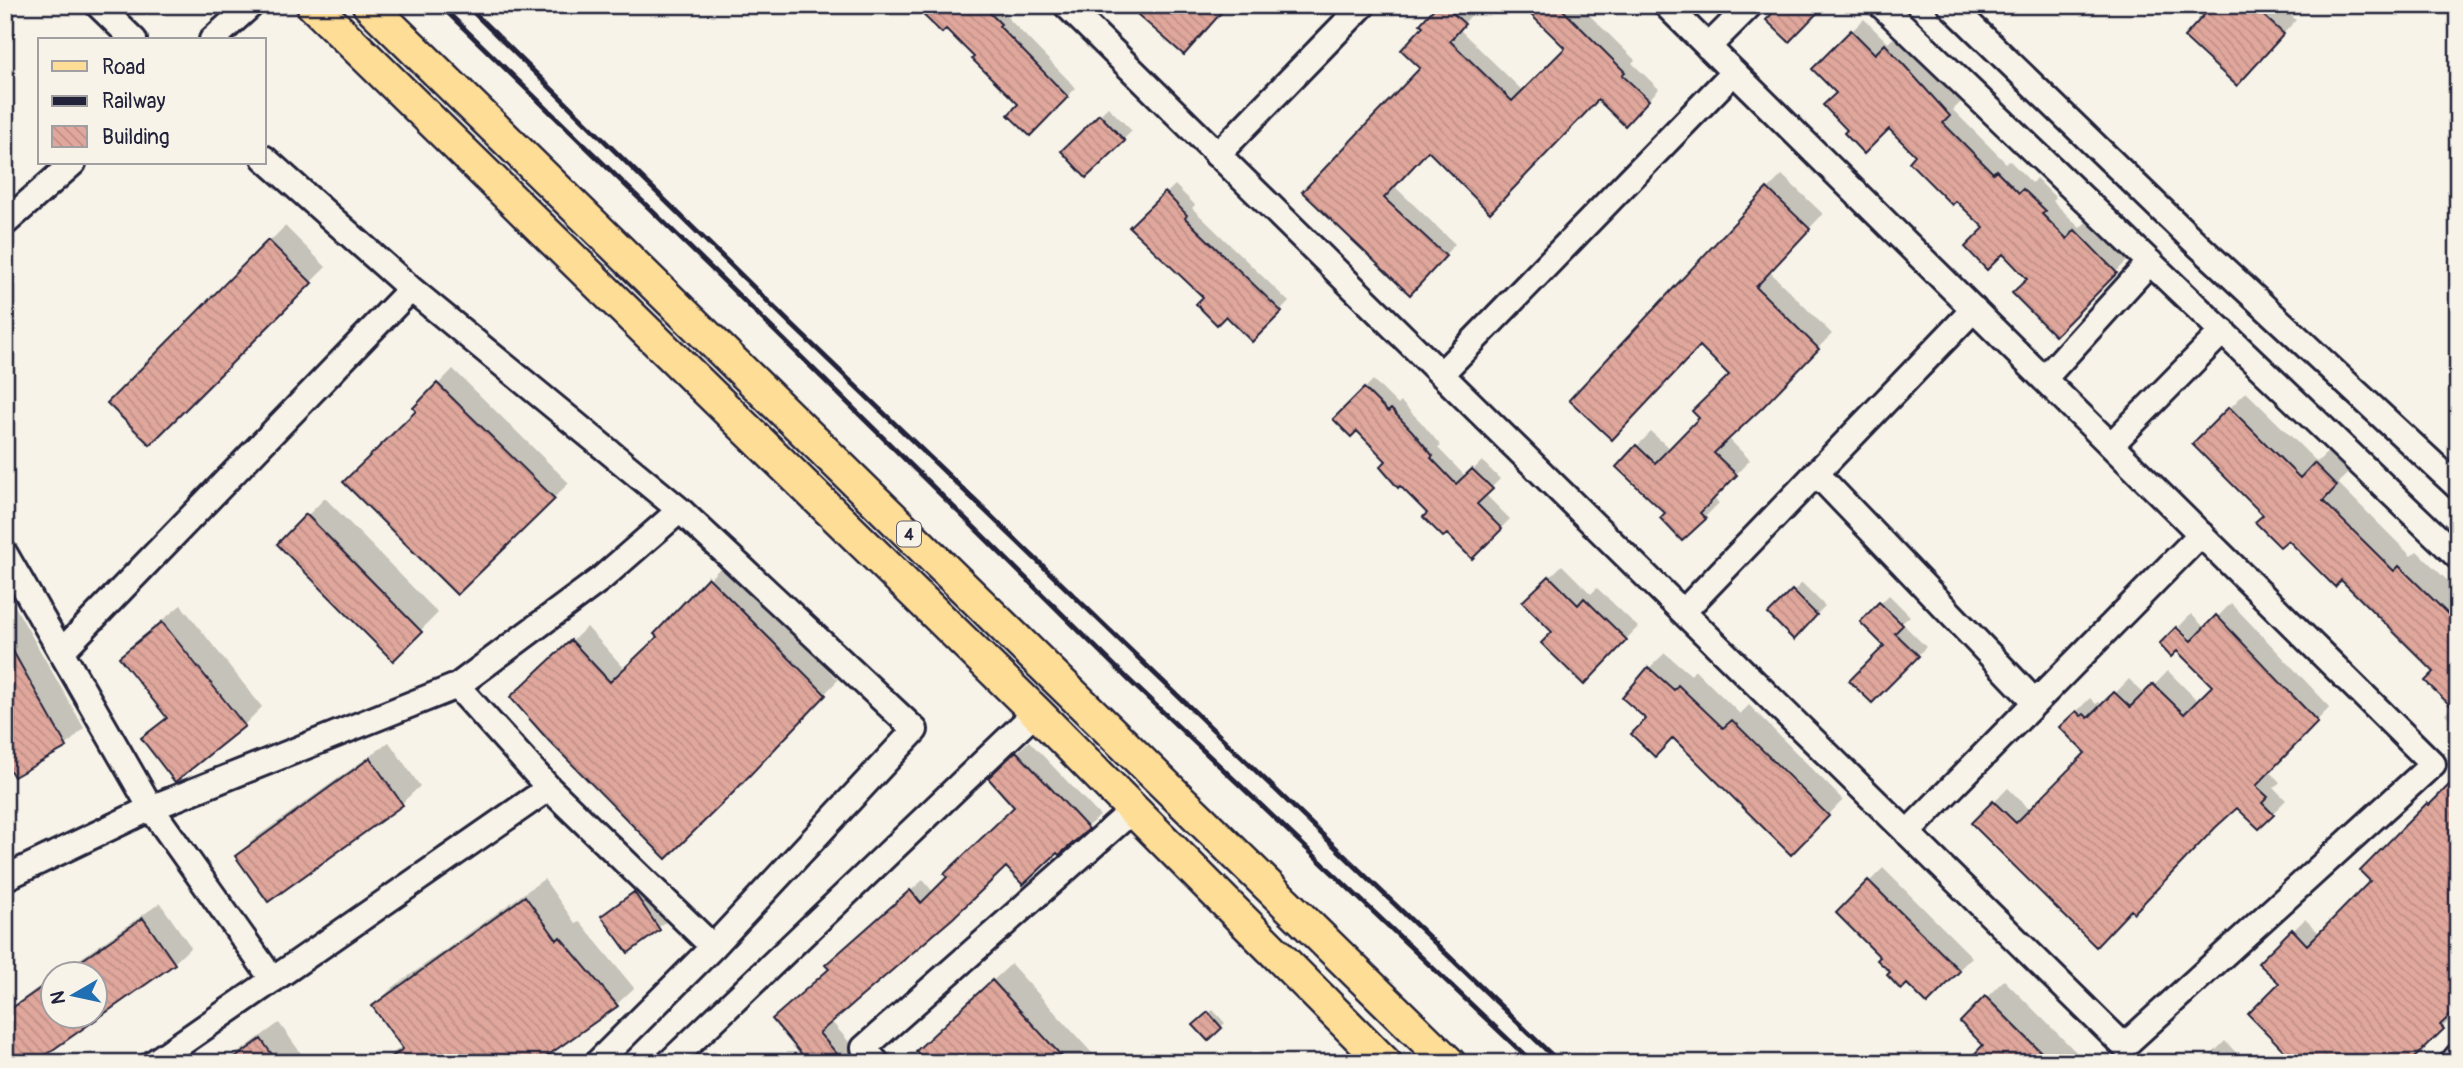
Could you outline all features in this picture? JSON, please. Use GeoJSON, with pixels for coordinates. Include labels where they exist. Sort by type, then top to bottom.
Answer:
{"type":"FeatureCollection","features":[{"type":"Feature","properties":{"kind":"main road","name":"4"},"geometry":{"type":"LineString","coordinates":[[313,5],[1035,712],[1385,1063]]}},
{"type":"Feature","properties":{"kind":"main road","name":"4"},"geometry":{"type":"LineString","coordinates":[[369,5],[1449,1063]]}},
{"type":"Feature","properties":{"kind":"street"},"geometry":{"type":"LineString","coordinates":[[98,5],[132,38]]}},
{"type":"Feature","properties":{"kind":"street"},"geometry":{"type":"LineString","coordinates":[[214,38],[251,5]]}},
{"type":"Feature","properties":{"kind":"street"},"geometry":{"type":"LineString","coordinates":[[1066,5],[2124,1046],[2433,764],[1666,5]]}},
{"type":"Feature","properties":{"kind":"street"},"geometry":{"type":"LineString","coordinates":[[1217,155],[1363,5]]}},
{"type":"Feature","properties":{"kind":"street"},"geometry":{"type":"LineString","coordinates":[[1709,47],[1750,5]]}},
{"type":"Feature","properties":{"kind":"street"},"geometry":{"type":"LineString","coordinates":[[1881,5],[2458,556]]}},
{"type":"Feature","properties":{"kind":"street"},"geometry":{"type":"LineString","coordinates":[[1950,5],[2198,245],[2458,487]]}},
{"type":"Feature","properties":{"kind":"street"},"geometry":{"type":"LineString","coordinates":[[1441,374],[1734,72]]}},
{"type":"Feature","properties":{"kind":"street"},"geometry":{"type":"LineString","coordinates":[[266,160],[411,289],[680,510],[915,730],[713,947],[597,1063]]}},
{"type":"Feature","properties":{"kind":"street"},"geometry":{"type":"LineString","coordinates":[[5,223],[72,164]]}},
{"type":"Feature","properties":{"kind":"street"},"geometry":{"type":"LineString","coordinates":[[2043,379],[2150,262]]}},
{"type":"Feature","properties":{"kind":"street"},"geometry":{"type":"LineString","coordinates":[[61,652],[411,289]]}},
{"type":"Feature","properties":{"kind":"street"},"geometry":{"type":"LineString","coordinates":[[1683,612],[1974,309]]}},
{"type":"Feature","properties":{"kind":"street"},"geometry":{"type":"LineString","coordinates":[[2111,445],[2223,331]]}},
{"type":"Feature","properties":{"kind":"street"},"geometry":{"type":"LineString","coordinates":[[1816,473],[2035,702]]}},
{"type":"Feature","properties":{"kind":"street"},"geometry":{"type":"LineString","coordinates":[[5,878],[151,808],[457,686],[602,578],[680,510]]}},
{"type":"Feature","properties":{"kind":"street"},"geometry":{"type":"LineString","coordinates":[[1907,833],[2201,534]]}},
{"type":"Feature","properties":{"kind":"street"},"geometry":{"type":"LineString","coordinates":[[5,554],[151,808],[273,980]]}},
{"type":"Feature","properties":{"kind":"street"},"geometry":{"type":"LineString","coordinates":[[457,686],[549,788],[713,947]]}},
{"type":"Feature","properties":{"kind":"street"},"geometry":{"type":"LineString","coordinates":[[669,1063],[1035,712]]}},
{"type":"Feature","properties":{"kind":"street"},"geometry":{"type":"LineString","coordinates":[[153,1063],[549,788]]}},
{"type":"Feature","properties":{"kind":"street"},"geometry":{"type":"LineString","coordinates":[[877,1063],[864,1048],[1133,810]]}},
{"type":"Feature","properties":{"kind":"street"},"geometry":{"type":"LineString","coordinates":[[2452,1063],[2458,1056]]}},
{"type":"Feature","properties":{"kind":"building"},"geometry":{"type":"Polygon","coordinates":[[[913,5],[982,5],[1068,97],[1030,136],[1008,115],[1018,104],[946,29],[942,33],[913,5]]]}},
{"type":"Feature","properties":{"kind":"building"},"geometry":{"type":"Polygon","coordinates":[[[1146,5],[1228,5],[1184,55],[1138,15],[1146,5]]]}},
{"type":"Feature","properties":{"kind":"building"},"geometry":{"type":"Polygon","coordinates":[[[1437,5],[1444,5],[1465,24],[1450,41],[1512,101],[1565,48],[1521,5],[1558,5],[1625,72],[1622,75],[1649,100],[1625,126],[1598,100],[1490,213],[1428,151],[1384,198],[1446,256],[1410,295],[1302,192],[1420,68],[1401,50],[1423,26],[1420,24],[1437,5]]]}},
{"type":"Feature","properties":{"kind":"building"},"geometry":{"type":"Polygon","coordinates":[[[1780,5],[1825,5],[1789,42],[1766,20],[1780,5]]]}},
{"type":"Feature","properties":{"kind":"building"},"geometry":{"type":"Polygon","coordinates":[[[2213,5],[2252,5],[2284,34],[2237,86],[2184,37],[2213,5]]]}},
{"type":"Feature","properties":{"kind":"building"},"geometry":{"type":"Polygon","coordinates":[[[1851,30],[1875,54],[1885,44],[1950,116],[1943,123],[1993,173],[1996,170],[2019,193],[2023,189],[2046,211],[2042,214],[2067,239],[2075,230],[2117,273],[2055,336],[2012,293],[2027,279],[2003,254],[1987,270],[1965,247],[1984,228],[1956,201],[1952,205],[1909,162],[1915,155],[1889,129],[1864,154],[1844,133],[1847,130],[1823,105],[1836,93],[1812,69],[1851,30]]]}},
{"type":"Feature","properties":{"kind":"building"},"geometry":{"type":"Polygon","coordinates":[[[1099,114],[1125,141],[1086,178],[1061,151],[1099,114]]]}},
{"type":"Feature","properties":{"kind":"building"},"geometry":{"type":"Polygon","coordinates":[[[1767,188],[1810,229],[1756,287],[1819,349],[1714,453],[1737,475],[1700,513],[1706,519],[1682,541],[1660,518],[1665,513],[1616,467],[1636,445],[1655,463],[1699,418],[1692,411],[1729,375],[1700,346],[1612,440],[1569,400],[1767,188]]]}},
{"type":"Feature","properties":{"kind":"building"},"geometry":{"type":"Polygon","coordinates":[[[1165,192],[1187,215],[1185,218],[1282,312],[1252,342],[1226,316],[1217,325],[1196,304],[1203,297],[1129,227],[1165,192]]]}},
{"type":"Feature","properties":{"kind":"building"},"geometry":{"type":"Polygon","coordinates":[[[268,240],[312,283],[150,445],[107,403],[268,240]]]}},
{"type":"Feature","properties":{"kind":"building"},"geometry":{"type":"Polygon","coordinates":[[[437,383],[555,499],[457,595],[343,482],[416,411],[413,408],[437,383]]]}},
{"type":"Feature","properties":{"kind":"building"},"geometry":{"type":"Polygon","coordinates":[[[1364,388],[1388,412],[1391,409],[1456,484],[1472,469],[1493,489],[1477,504],[1502,529],[1472,559],[1447,534],[1443,537],[1423,517],[1427,513],[1400,486],[1398,488],[1380,467],[1386,461],[1357,431],[1351,437],[1333,419],[1364,388]]]}},
{"type":"Feature","properties":{"kind":"building"},"geometry":{"type":"Polygon","coordinates":[[[2229,407],[2300,478],[2314,463],[2337,486],[2323,501],[2394,571],[2399,566],[2458,624],[2458,713],[2425,681],[2434,672],[2341,580],[2335,587],[2288,540],[2280,547],[2255,522],[2263,515],[2192,444],[2229,407]]]}},
{"type":"Feature","properties":{"kind":"building"},"geometry":{"type":"Polygon","coordinates":[[[306,514],[422,632],[393,661],[277,544],[306,514]]]}},
{"type":"Feature","properties":{"kind":"building"},"geometry":{"type":"Polygon","coordinates":[[[1549,576],[1578,605],[1584,598],[1627,640],[1584,685],[1541,643],[1552,632],[1522,602],[1549,576]]]}},
{"type":"Feature","properties":{"kind":"building"},"geometry":{"type":"Polygon","coordinates":[[[708,577],[826,695],[666,859],[549,741],[510,697],[571,640],[610,682],[657,637],[654,634],[708,577]]]}},
{"type":"Feature","properties":{"kind":"building"},"geometry":{"type":"Polygon","coordinates":[[[1792,590],[1817,615],[1794,640],[1768,614],[1792,590]]]}},
{"type":"Feature","properties":{"kind":"building"},"geometry":{"type":"Polygon","coordinates":[[[1879,602],[1903,625],[1895,633],[1919,656],[1872,703],[1849,681],[1884,646],[1860,622],[1879,602]]]}},
{"type":"Feature","properties":{"kind":"building"},"geometry":{"type":"Polygon","coordinates":[[[2216,615],[2318,722],[2256,786],[2268,797],[2262,803],[2274,815],[2259,829],[2237,808],[2134,913],[2131,910],[2096,947],[1971,823],[1993,801],[2016,823],[2085,753],[2059,727],[2076,711],[2088,718],[2114,692],[2130,707],[2153,684],[2184,714],[2212,686],[2177,651],[2171,657],[2159,644],[2176,627],[2191,641],[2216,615]]]}},
{"type":"Feature","properties":{"kind":"building"},"geometry":{"type":"Polygon","coordinates":[[[162,622],[245,726],[175,782],[141,738],[167,718],[119,657],[162,622]]]}},
{"type":"Feature","properties":{"kind":"building"},"geometry":{"type":"Polygon","coordinates":[[[5,637],[67,747],[14,777],[5,762],[5,637]]]}},
{"type":"Feature","properties":{"kind":"building"},"geometry":{"type":"Polygon","coordinates":[[[1648,667],[1674,690],[1678,685],[1723,728],[1732,720],[1829,816],[1791,855],[1673,738],[1655,757],[1631,734],[1646,719],[1622,698],[1648,667]]]}},
{"type":"Feature","properties":{"kind":"building"},"geometry":{"type":"Polygon","coordinates":[[[1016,751],[1089,829],[1059,855],[1057,853],[1023,885],[1006,867],[953,918],[819,1033],[845,1063],[809,1063],[772,1019],[829,969],[825,965],[910,890],[921,903],[947,877],[944,874],[1014,807],[988,778],[1016,751]]]}},
{"type":"Feature","properties":{"kind":"building"},"geometry":{"type":"Polygon","coordinates":[[[370,758],[403,805],[268,902],[235,856],[370,758]]]}},
{"type":"Feature","properties":{"kind":"building"},"geometry":{"type":"Polygon","coordinates":[[[2458,776],[2458,1008],[2440,1025],[2444,1029],[2409,1063],[2296,1063],[2248,1014],[2279,983],[2258,963],[2292,929],[2307,945],[2370,881],[2360,871],[2427,803],[2429,805],[2458,776]]]}},
{"type":"Feature","properties":{"kind":"building"},"geometry":{"type":"Polygon","coordinates":[[[1868,880],[1960,971],[1927,1004],[1907,984],[1901,990],[1887,975],[1890,972],[1877,960],[1880,957],[1836,913],[1868,880]]]}},
{"type":"Feature","properties":{"kind":"building"},"geometry":{"type":"Polygon","coordinates":[[[634,892],[660,930],[628,953],[601,916],[634,892]]]}},
{"type":"Feature","properties":{"kind":"building"},"geometry":{"type":"Polygon","coordinates":[[[525,896],[557,940],[560,937],[618,1006],[537,1063],[383,1063],[403,1049],[372,1006],[525,896]]]}},
{"type":"Feature","properties":{"kind":"building"},"geometry":{"type":"Polygon","coordinates":[[[143,918],[175,964],[108,1011],[108,960],[82,960],[143,918]]]}},
{"type":"Feature","properties":{"kind":"building"},"geometry":{"type":"Polygon","coordinates":[[[992,980],[1068,1063],[927,1063],[916,1051],[992,980]]]}},
{"type":"Feature","properties":{"kind":"building"},"geometry":{"type":"Polygon","coordinates":[[[38,990],[38,1030],[81,1030],[34,1063],[5,1063],[5,1013],[38,990]]]}},
{"type":"Feature","properties":{"kind":"building"},"geometry":{"type":"Polygon","coordinates":[[[1985,996],[2052,1063],[1966,1063],[1983,1045],[1960,1022],[1985,996]]]}},
{"type":"Feature","properties":{"kind":"building"},"geometry":{"type":"Polygon","coordinates":[[[1208,1012],[1222,1028],[1208,1041],[1193,1025],[1208,1012]]]}},
{"type":"Feature","properties":{"kind":"building"},"geometry":{"type":"Polygon","coordinates":[[[261,1039],[278,1063],[228,1063],[261,1039]]]}},
{"type":"Feature","properties":{"kind":"railway"},"geometry":{"type":"LineString","coordinates":[[440,5],[1129,680],[1533,1063]]}},
{"type":"Feature","properties":{"kind":"railway"},"geometry":{"type":"LineString","coordinates":[[466,5],[790,323],[1560,1063]]}}]}
